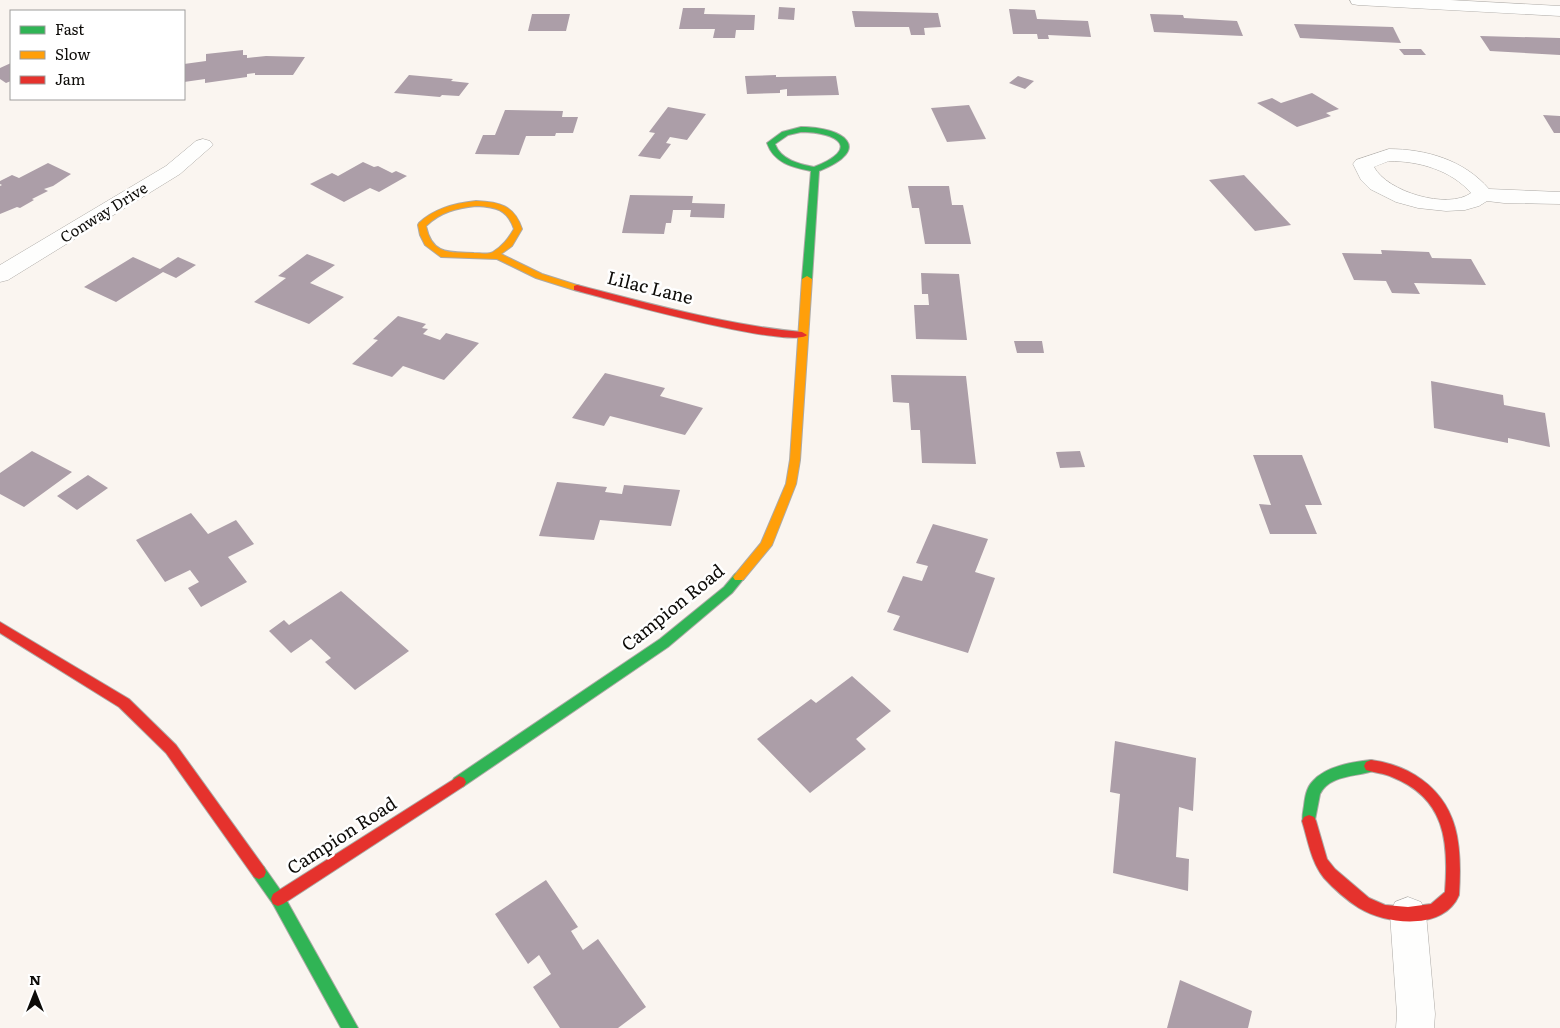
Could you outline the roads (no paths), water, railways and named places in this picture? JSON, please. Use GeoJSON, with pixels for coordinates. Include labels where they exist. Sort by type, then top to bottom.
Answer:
{"type":"FeatureCollection","features":[{"type":"Feature","properties":{"kind":"street"},"geometry":{"type":"LineString","coordinates":[[1358,0],[1560,11]]}},
{"type":"Feature","properties":{"kind":"street"},"geometry":{"type":"LineString","coordinates":[[1546,0],[1560,5]]}},
{"type":"Feature","properties":{"kind":"street"},"geometry":{"type":"LineString","coordinates":[[801,128],[823,130],[841,137],[845,145],[844,153],[840,160],[815,170],[781,158],[771,148],[771,143],[786,133],[801,128]]}},
{"type":"Feature","properties":{"kind":"street","name":"Conway Drive"},"geometry":{"type":"LineString","coordinates":[[0,275],[173,170],[203,145]]}},
{"type":"Feature","properties":{"kind":"street"},"geometry":{"type":"LineString","coordinates":[[1482,194],[1473,202],[1452,205],[1434,205],[1417,202],[1384,189],[1365,171],[1363,164],[1388,155],[1429,160],[1454,169],[1474,182],[1482,194],[1504,197],[1560,198]]}},
{"type":"Feature","properties":{"kind":"street","name":"Campion Road"},"geometry":{"type":"LineString","coordinates":[[278,899],[480,768],[648,654],[728,590],[766,545],[791,484],[795,460],[802,335],[815,170]]}},
{"type":"Feature","properties":{"kind":"street","name":"Lilac Lane"},"geometry":{"type":"LineString","coordinates":[[494,256],[510,244],[518,229],[510,212],[500,208],[485,205],[459,205],[427,217],[421,227],[421,233],[426,242],[435,252],[447,256],[494,256],[544,278],[643,306],[767,334],[802,335]]}},
{"type":"Feature","properties":{"kind":"street"},"geometry":{"type":"LineString","coordinates":[[0,627],[124,703],[176,757],[278,899],[350,1028]]}},
{"type":"Feature","properties":{"kind":"street"},"geometry":{"type":"LineString","coordinates":[[1357,767],[1386,767],[1417,782],[1439,802],[1448,818],[1455,864],[1452,895],[1434,911],[1408,914],[1384,912],[1364,903],[1330,874],[1321,862],[1309,824],[1314,790],[1320,781],[1357,767]]}},
{"type":"Feature","properties":{"kind":"street"},"geometry":{"type":"LineString","coordinates":[[1408,914],[1416,1014],[1415,1028]]}}]}
